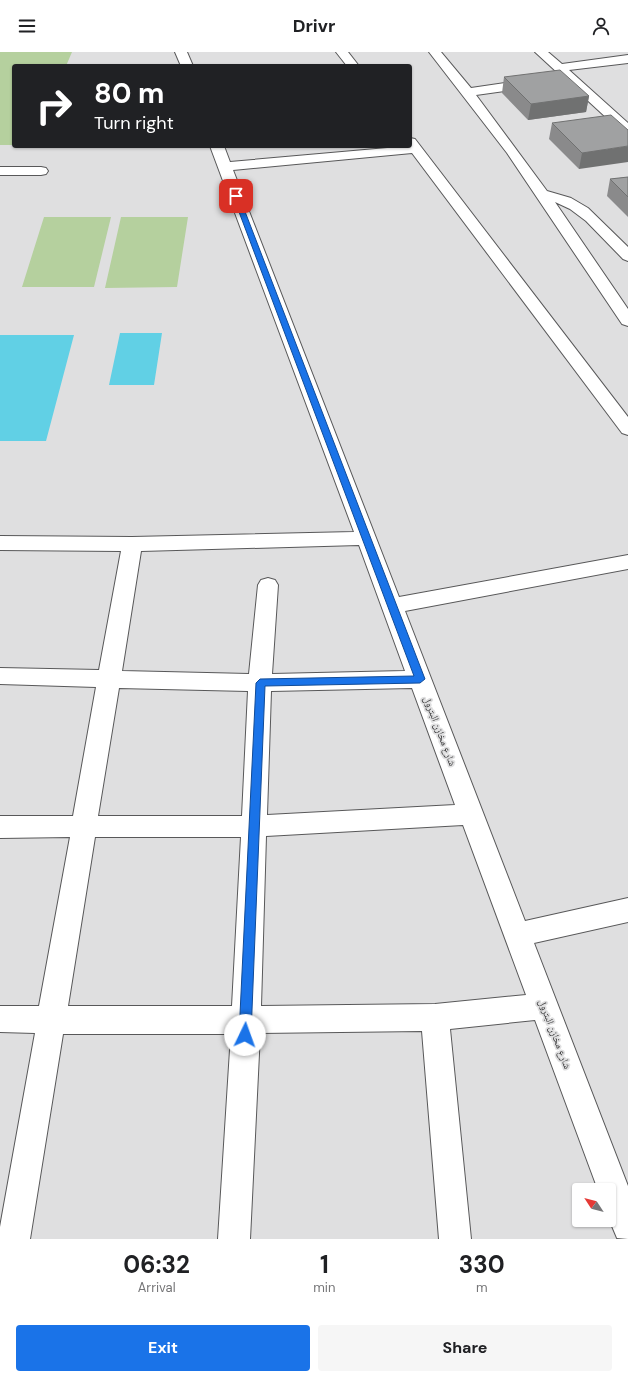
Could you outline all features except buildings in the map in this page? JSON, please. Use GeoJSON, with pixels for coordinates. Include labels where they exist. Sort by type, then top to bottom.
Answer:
{"type":"FeatureCollection","features":[{"type":"Feature","properties":{"kind":"street"},"geometry":{"type":"LineString","coordinates":[[181,52],[186,64]]}},
{"type":"Feature","properties":{"kind":"street"},"geometry":{"type":"LineString","coordinates":[[342,52],[351,64]]}},
{"type":"Feature","properties":{"kind":"street"},"geometry":{"type":"LineString","coordinates":[[435,52],[470,92],[542,194],[628,321]]}},
{"type":"Feature","properties":{"kind":"street"},"geometry":{"type":"LineString","coordinates":[[541,52],[628,130]]}},
{"type":"Feature","properties":{"kind":"street"},"geometry":{"type":"LineString","coordinates":[[559,68],[623,58]]}},
{"type":"Feature","properties":{"kind":"street"},"geometry":{"type":"LineString","coordinates":[[470,92],[570,78]]}},
{"type":"Feature","properties":{"kind":"street"},"geometry":{"type":"LineString","coordinates":[[413,145],[628,429]]}},
{"type":"Feature","properties":{"kind":"street","name":"شارع مخازن البترول"},"geometry":{"type":"LineString","coordinates":[[218,148],[628,1227]]}},
{"type":"Feature","properties":{"kind":"street"},"geometry":{"type":"LineString","coordinates":[[225,167],[387,148]]}},
{"type":"Feature","properties":{"kind":"street"},"geometry":{"type":"LineString","coordinates":[[0,171],[41,171]]}},
{"type":"Feature","properties":{"kind":"street"},"geometry":{"type":"LineString","coordinates":[[542,194],[566,202],[576,208],[587,216],[628,256]]}},
{"type":"Feature","properties":{"kind":"street"},"geometry":{"type":"LineString","coordinates":[[0,543],[132,544],[366,538]]}},
{"type":"Feature","properties":{"kind":"street"},"geometry":{"type":"LineString","coordinates":[[14,1239],[132,544]]}},
{"type":"Feature","properties":{"kind":"street"},"geometry":{"type":"LineString","coordinates":[[392,606],[628,562]]}},
{"type":"Feature","properties":{"kind":"street"},"geometry":{"type":"LineString","coordinates":[[234,1239],[246,1020],[260,683],[268,585]]}},
{"type":"Feature","properties":{"kind":"street"},"geometry":{"type":"LineString","coordinates":[[0,676],[260,683],[420,679]]}},
{"type":"Feature","properties":{"kind":"street"},"geometry":{"type":"LineString","coordinates":[[0,827],[254,826],[471,814]]}},
{"type":"Feature","properties":{"kind":"street"},"geometry":{"type":"LineString","coordinates":[[517,935],[628,910]]}},
{"type":"Feature","properties":{"kind":"street"},"geometry":{"type":"LineString","coordinates":[[0,1019],[246,1020],[436,1017],[544,1006]]}},
{"type":"Feature","properties":{"kind":"street"},"geometry":{"type":"LineString","coordinates":[[436,1017],[455,1239]]}},
{"type":"Feature","properties":{"kind":"green space"},"geometry":{"type":"Polygon","coordinates":[[[0,52],[72,52],[67,64],[12,64],[12,145],[0,145],[0,52]]]}},
{"type":"Feature","properties":{"kind":"green space"},"geometry":{"type":"Polygon","coordinates":[[[44,217],[111,217],[94,287],[22,287],[44,217]]]}},
{"type":"Feature","properties":{"kind":"green space"},"geometry":{"type":"Polygon","coordinates":[[[121,217],[188,217],[177,287],[105,288],[121,217]]]}},
{"type":"Feature","properties":{"kind":"water"},"geometry":{"type":"Polygon","coordinates":[[[120,333],[162,333],[154,385],[109,385],[120,333]]]}},
{"type":"Feature","properties":{"kind":"water"},"geometry":{"type":"Polygon","coordinates":[[[0,335],[74,335],[46,441],[0,441],[0,335]]]}},
{"type":"Feature","properties":{"kind":"route"},"geometry":{"type":"LineString","coordinates":[[236,196],[420,679],[260,683],[245,1035]]}}]}
